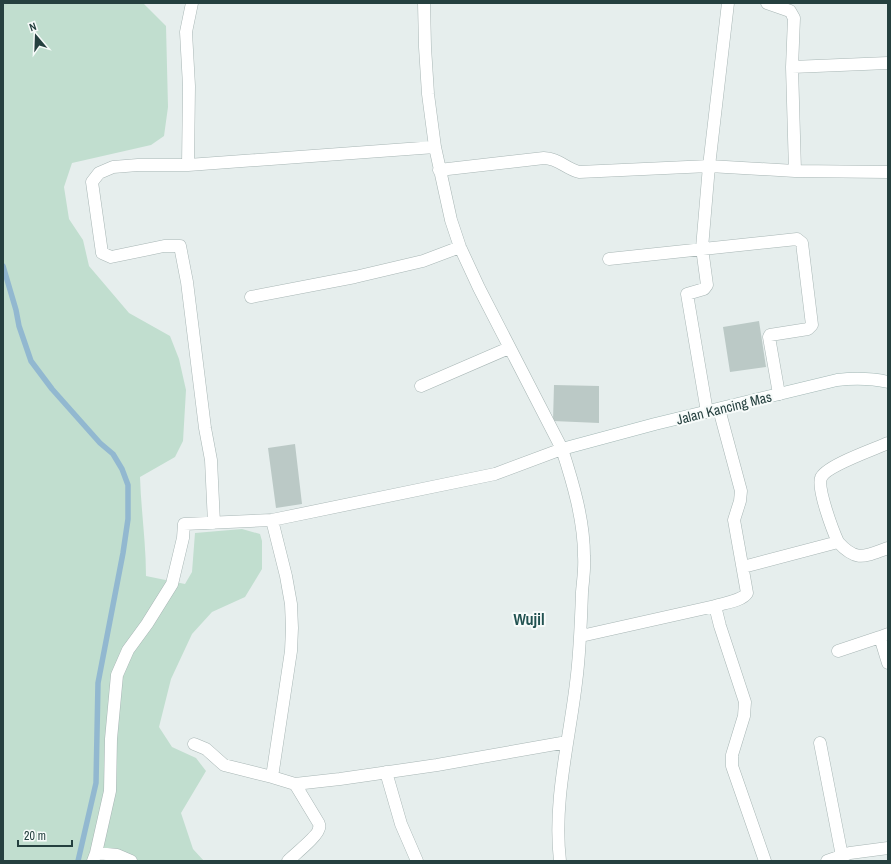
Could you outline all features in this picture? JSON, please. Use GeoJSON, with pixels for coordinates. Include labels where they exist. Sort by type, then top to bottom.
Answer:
{"type":"FeatureCollection","features":[{"type":"Feature","properties":{"kind":"street"},"geometry":{"type":"LineString","coordinates":[[188,164],[189,86],[186,32],[192,3]]}},
{"type":"Feature","properties":{"kind":"street"},"geometry":{"type":"LineString","coordinates":[[424,3],[428,94],[435,147],[451,220],[460,247],[479,288],[562,449],[569,470],[581,524],[584,548],[581,636],[559,814],[560,861]]}},
{"type":"Feature","properties":{"kind":"street"},"geometry":{"type":"LineString","coordinates":[[707,412],[687,294],[704,288],[707,285],[702,248],[709,166],[728,3]]}},
{"type":"Feature","properties":{"kind":"street"},"geometry":{"type":"LineString","coordinates":[[767,3],[790,11],[794,18],[792,67],[795,171]]}},
{"type":"Feature","properties":{"kind":"street"},"geometry":{"type":"LineString","coordinates":[[792,67],[888,64]]}},
{"type":"Feature","properties":{"kind":"street"},"geometry":{"type":"LineString","coordinates":[[214,523],[211,460],[205,428],[187,282],[180,246],[164,246],[111,257],[102,253],[92,182],[99,173],[113,167],[188,164],[435,147]]}},
{"type":"Feature","properties":{"kind":"street"},"geometry":{"type":"LineString","coordinates":[[440,170],[552,158],[571,170],[579,172],[709,166],[795,171],[888,172]]}},
{"type":"Feature","properties":{"kind":"street"},"geometry":{"type":"LineString","coordinates":[[609,259],[797,239],[802,243],[812,325],[808,329],[770,335],[769,337],[778,394]]}},
{"type":"Feature","properties":{"kind":"street"},"geometry":{"type":"LineString","coordinates":[[251,297],[363,275],[423,261],[460,247]]}},
{"type":"Feature","properties":{"kind":"street"},"geometry":{"type":"LineString","coordinates":[[421,386],[510,348]]}},
{"type":"Feature","properties":{"kind":"street","name":"Jalan Kancing Mas"},"geometry":{"type":"LineString","coordinates":[[94,857],[110,791],[110,739],[117,675],[128,650],[172,584],[183,538],[184,524],[272,520],[495,474],[562,449],[837,380],[873,378],[888,382]]}},
{"type":"Feature","properties":{"kind":"street"},"geometry":{"type":"LineString","coordinates":[[581,636],[715,606],[745,596],[747,593],[734,520],[740,501],[741,491],[719,409]]}},
{"type":"Feature","properties":{"kind":"street"},"geometry":{"type":"LineString","coordinates":[[888,444],[838,464],[825,472],[820,478],[820,488],[832,529],[838,542],[845,550],[856,556],[863,557],[888,548]]}},
{"type":"Feature","properties":{"kind":"street"},"geometry":{"type":"LineString","coordinates":[[272,520],[286,576],[291,604],[292,628],[291,651],[272,777]]}},
{"type":"Feature","properties":{"kind":"street"},"geometry":{"type":"LineString","coordinates":[[743,567],[838,542]]}},
{"type":"Feature","properties":{"kind":"street"},"geometry":{"type":"LineString","coordinates":[[715,606],[745,702],[744,716],[732,755],[732,766],[765,861]]}},
{"type":"Feature","properties":{"kind":"street"},"geometry":{"type":"LineString","coordinates":[[838,651],[884,635],[888,663]]}},
{"type":"Feature","properties":{"kind":"street"},"geometry":{"type":"LineString","coordinates":[[194,744],[206,749],[224,765],[295,784],[444,764],[567,742]]}},
{"type":"Feature","properties":{"kind":"street"},"geometry":{"type":"LineString","coordinates":[[820,743],[842,856]]}},
{"type":"Feature","properties":{"kind":"street"},"geometry":{"type":"LineString","coordinates":[[386,772],[401,824],[417,861]]}},
{"type":"Feature","properties":{"kind":"street"},"geometry":{"type":"LineString","coordinates":[[288,861],[305,846],[320,828],[318,822],[295,784]]}},
{"type":"Feature","properties":{"kind":"street"},"geometry":{"type":"LineString","coordinates":[[827,861],[850,853],[888,848]]}},
{"type":"Feature","properties":{"kind":"street"},"geometry":{"type":"LineString","coordinates":[[94,857],[118,855],[131,861]]}},
{"type":"Feature","properties":{"kind":"green space"},"geometry":{"type":"Polygon","coordinates":[[[3,3],[143,3],[166,26],[168,107],[164,136],[151,145],[72,163],[64,187],[69,219],[83,240],[89,266],[129,313],[170,336],[179,359],[186,390],[183,441],[175,457],[140,477],[146,576],[185,584],[192,572],[195,533],[242,529],[260,534],[262,541],[262,569],[245,597],[212,612],[192,634],[171,679],[159,727],[172,747],[196,758],[206,771],[181,813],[193,849],[204,861],[3,861],[3,3]]]}},
{"type":"Feature","properties":{"kind":"building"},"geometry":{"type":"Polygon","coordinates":[[[759,321],[766,367],[730,372],[723,327],[759,321]]]}},
{"type":"Feature","properties":{"kind":"building"},"geometry":{"type":"Polygon","coordinates":[[[554,385],[599,386],[599,423],[553,421],[554,385]]]}},
{"type":"Feature","properties":{"kind":"building"},"geometry":{"type":"Polygon","coordinates":[[[295,444],[302,504],[276,508],[268,448],[295,444]]]}},
{"type":"Feature","properties":{"kind":"waterway"},"geometry":{"type":"LineString","coordinates":[[3,266],[16,310],[19,326],[31,361],[52,389],[100,443],[113,454],[122,469],[128,485],[128,519],[123,553],[98,683],[96,783],[78,861]]}},
{"type":"Feature","properties":{"kind":"district","name":"Wujil"},"geometry":{"type":"Point","coordinates":[529,619]}}]}
